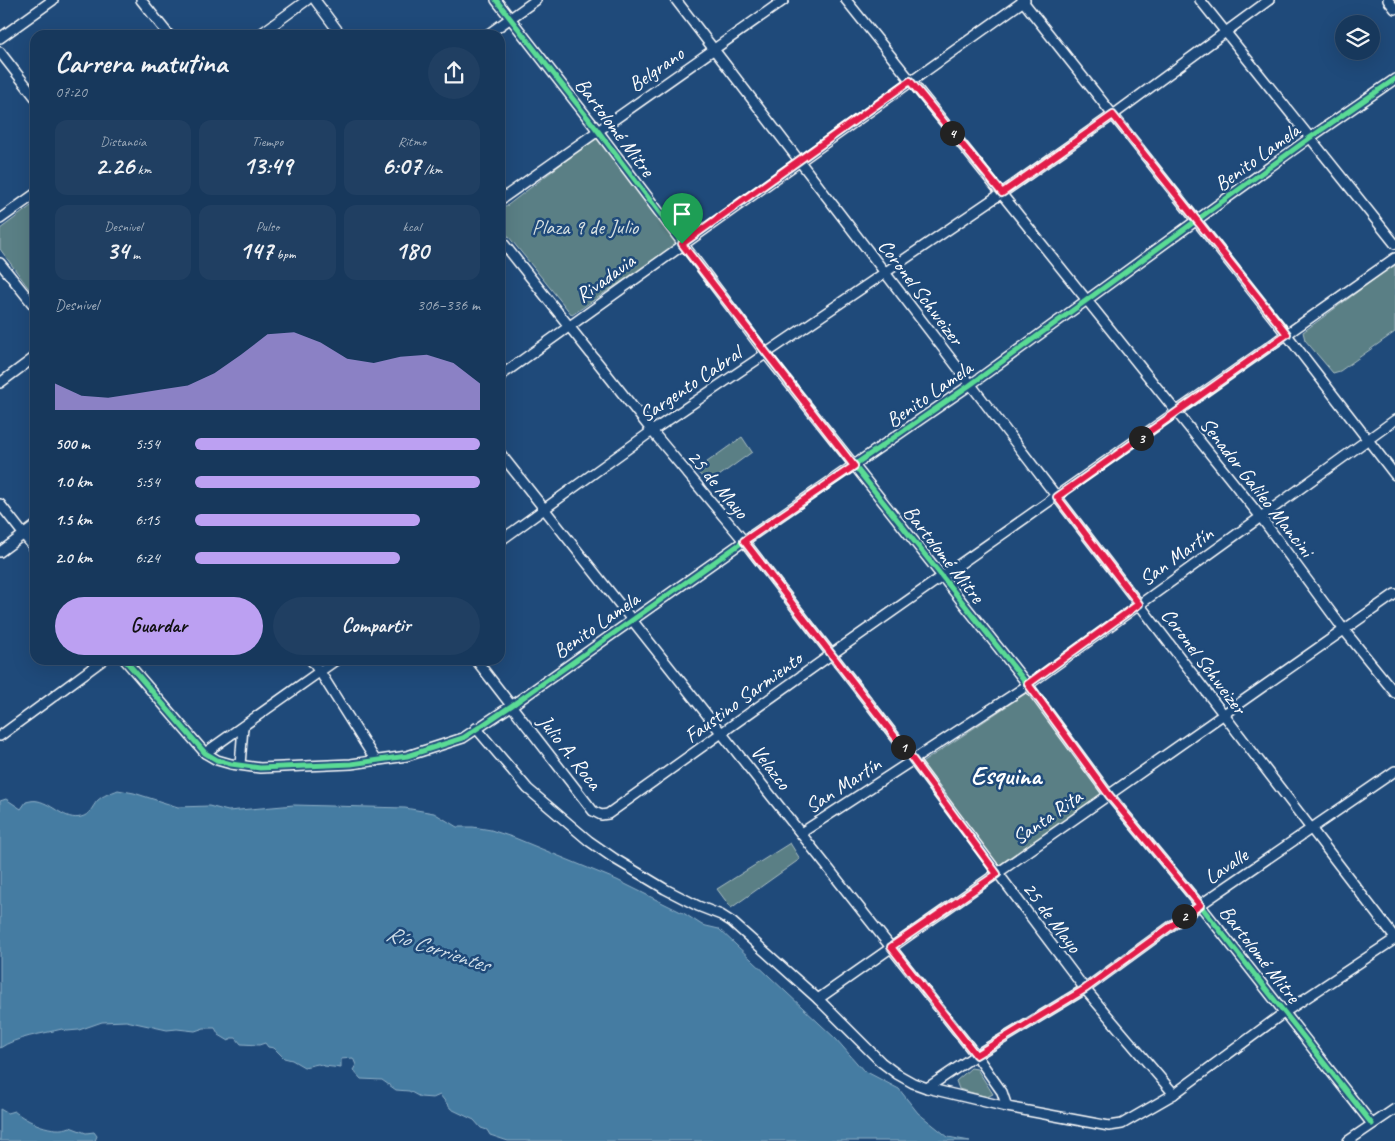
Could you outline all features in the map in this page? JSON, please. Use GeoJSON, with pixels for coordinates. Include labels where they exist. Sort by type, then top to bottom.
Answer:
{"type":"FeatureCollection","features":[{"type":"Feature","properties":{"kind":"street"},"geometry":{"type":"LineString","coordinates":[[0,38],[53,0]]}},
{"type":"Feature","properties":{"kind":"street"},"geometry":{"type":"LineString","coordinates":[[141,0],[165,30]]}},
{"type":"Feature","properties":{"kind":"street"},"geometry":{"type":"LineString","coordinates":[[265,30],[308,0]]}},
{"type":"Feature","properties":{"kind":"street"},"geometry":{"type":"LineString","coordinates":[[315,0],[337,30]]}},
{"type":"Feature","properties":{"kind":"street","name":"Bartolomé Mitre"},"geometry":{"type":"LineString","coordinates":[[496,0],[598,131],[766,354],[1028,684],[1109,795],[1286,1012],[1372,1124]]}},
{"type":"Feature","properties":{"kind":"street"},"geometry":{"type":"LineString","coordinates":[[494,30],[536,0]]}},
{"type":"Feature","properties":{"kind":"street","name":"Coronel Schweizer"},"geometry":{"type":"LineString","coordinates":[[676,0],[1395,939]]}},
{"type":"Feature","properties":{"kind":"street","name":"Belgrano"},"geometry":{"type":"LineString","coordinates":[[505,196],[784,0]]}},
{"type":"Feature","properties":{"kind":"street","name":"Senador Galileo Mancini"},"geometry":{"type":"LineString","coordinates":[[846,0],[1260,516],[1344,630],[1395,693]]}},
{"type":"Feature","properties":{"kind":"street"},"geometry":{"type":"LineString","coordinates":[[1023,0],[1287,334],[1395,475]]}},
{"type":"Feature","properties":{"kind":"street","name":"Rivadavia"},"geometry":{"type":"LineString","coordinates":[[505,372],[1023,0]]}},
{"type":"Feature","properties":{"kind":"street"},"geometry":{"type":"LineString","coordinates":[[1200,0],[1395,244]]}},
{"type":"Feature","properties":{"kind":"street","name":"Sargento Cabral"},"geometry":{"type":"LineString","coordinates":[[505,538],[652,431],[1002,193],[1113,115],[1269,0]]}},
{"type":"Feature","properties":{"kind":"street"},"geometry":{"type":"LineString","coordinates":[[1388,0],[1395,9]]}},
{"type":"Feature","properties":{"kind":"street"},"geometry":{"type":"LineString","coordinates":[[0,52],[30,91]]}},
{"type":"Feature","properties":{"kind":"street","name":"Benito Lamela"},"geometry":{"type":"LineString","coordinates":[[205,753],[217,760],[260,768],[351,764],[407,756],[463,738],[970,384],[1311,137],[1395,79]]}},
{"type":"Feature","properties":{"kind":"street"},"geometry":{"type":"LineString","coordinates":[[0,219],[30,198]]}},
{"type":"Feature","properties":{"kind":"street","name":"25 de Mayo"},"geometry":{"type":"LineString","coordinates":[[505,245],[652,431],[744,541],[913,760],[1085,989],[1174,1094]]}},
{"type":"Feature","properties":{"kind":"street","name":"Faustino Sarmiento"},"geometry":{"type":"LineString","coordinates":[[601,815],[608,814],[1395,258]]}},
{"type":"Feature","properties":{"kind":"street"},"geometry":{"type":"LineString","coordinates":[[0,263],[30,301]]}},
{"type":"Feature","properties":{"kind":"street"},"geometry":{"type":"LineString","coordinates":[[0,383],[30,361]]}},
{"type":"Feature","properties":{"kind":"street","name":"San Martín"},"geometry":{"type":"LineString","coordinates":[[801,833],[1028,684],[1395,420]]}},
{"type":"Feature","properties":{"kind":"street","name":"Velazco"},"geometry":{"type":"LineString","coordinates":[[505,459],[976,1055],[1002,1092],[1007,1107]]}},
{"type":"Feature","properties":{"kind":"street"},"geometry":{"type":"LineString","coordinates":[[0,504],[30,543]]}},
{"type":"Feature","properties":{"kind":"street"},"geometry":{"type":"LineString","coordinates":[[0,552],[30,529]]}},
{"type":"Feature","properties":{"kind":"street","name":"Santa Rita"},"geometry":{"type":"LineString","coordinates":[[818,999],[1395,594]]}},
{"type":"Feature","properties":{"kind":"street"},"geometry":{"type":"LineString","coordinates":[[1,734],[96,665]]}},
{"type":"Feature","properties":{"kind":"street"},"geometry":{"type":"LineString","coordinates":[[129,665],[205,753],[329,665]]}},
{"type":"Feature","properties":{"kind":"street"},"geometry":{"type":"LineString","coordinates":[[315,665],[376,761]]}},
{"type":"Feature","properties":{"kind":"street","name":"Julio A. Roca"},"geometry":{"type":"LineString","coordinates":[[480,665],[593,811],[601,815]]}},
{"type":"Feature","properties":{"kind":"street"},"geometry":{"type":"LineString","coordinates":[[240,765],[242,727]]}},
{"type":"Feature","properties":{"kind":"street"},"geometry":{"type":"LineString","coordinates":[[476,728],[528,789],[589,841],[615,860],[665,890],[732,922],[818,999],[882,1062],[897,1074],[927,1088],[1007,1107],[1109,1126],[1122,1124],[1174,1094],[1286,1012],[1395,939]]}},
{"type":"Feature","properties":{"kind":"street","name":"Lavalle"},"geometry":{"type":"LineString","coordinates":[[927,1088],[976,1055],[1085,989],[1200,905],[1395,771]]}},
{"type":"Feature","properties":{"kind":"street"},"geometry":{"type":"LineString","coordinates":[[1348,1141],[1395,1109]]}},
{"type":"Feature","properties":{"kind":"green space","name":"Plaza 9 de Julio"},"geometry":{"type":"Polygon","coordinates":[[[598,136],[677,244],[572,315],[505,232],[505,207],[598,136]]]}},
{"type":"Feature","properties":{"kind":"green space"},"geometry":{"type":"Polygon","coordinates":[[[30,207],[30,290],[0,249],[0,229],[30,207]]]}},
{"type":"Feature","properties":{"kind":"green space"},"geometry":{"type":"Polygon","coordinates":[[[1395,264],[1395,332],[1340,371],[1333,373],[1305,340],[1303,332],[1395,264]]]}},
{"type":"Feature","properties":{"kind":"green space"},"geometry":{"type":"Polygon","coordinates":[[[742,437],[752,452],[708,484],[696,470],[742,437]]]}},
{"type":"Feature","properties":{"kind":"green space"},"geometry":{"type":"Polygon","coordinates":[[[1028,692],[1104,794],[999,866],[920,764],[1028,692]]]}},
{"type":"Feature","properties":{"kind":"green space"},"geometry":{"type":"Polygon","coordinates":[[[790,843],[800,859],[731,908],[717,889],[790,843]]]}},
{"type":"Feature","properties":{"kind":"green space"},"geometry":{"type":"Polygon","coordinates":[[[971,1068],[977,1069],[993,1094],[987,1097],[959,1089],[956,1081],[971,1068]]]}},
{"type":"Feature","properties":{"kind":"water","name":"Río Corrientes"},"geometry":{"type":"Polygon","coordinates":[[[118,790],[178,807],[209,806],[228,811],[294,805],[405,808],[434,813],[457,827],[491,830],[617,880],[685,914],[702,925],[719,929],[836,1039],[863,1070],[899,1089],[918,1113],[948,1137],[970,1141],[508,1141],[490,1135],[487,1130],[481,1128],[474,1120],[451,1109],[440,1095],[433,1098],[420,1097],[409,1091],[396,1090],[382,1080],[361,1079],[353,1070],[356,1065],[353,1058],[341,1059],[341,1068],[318,1064],[304,1067],[284,1058],[274,1048],[268,1047],[265,1043],[259,1045],[241,1044],[236,1038],[231,1038],[229,1041],[219,1035],[215,1028],[204,1028],[195,1031],[167,1030],[126,1021],[102,1022],[79,1030],[67,1031],[62,1029],[30,1036],[0,1048],[0,801],[6,799],[21,809],[26,802],[38,801],[75,818],[87,814],[99,799],[118,790]]]}},
{"type":"Feature","properties":{"kind":"water"},"geometry":{"type":"Polygon","coordinates":[[[0,1109],[7,1113],[14,1111],[41,1126],[56,1129],[70,1127],[86,1133],[94,1132],[97,1136],[95,1141],[0,1141],[0,1109]]]}},
{"type":"Feature","properties":{"kind":"cycle path"},"geometry":{"type":"LineString","coordinates":[[496,0],[598,131],[766,354],[1028,685],[1109,795],[1200,905],[1372,1124]]}},
{"type":"Feature","properties":{"kind":"cycle path"},"geometry":{"type":"LineString","coordinates":[[129,665],[205,753],[217,760],[231,764],[260,768],[351,764],[407,756],[463,738],[970,385],[1311,137],[1395,79]]}},
{"type":"Feature","properties":{"kind":"district","name":"Esquina"},"geometry":{"type":"Point","coordinates":[1006,775]}},
{"type":"Feature","properties":{"kind":"route"},"geometry":{"type":"LineString","coordinates":[[910,81],[1002,193],[1113,115],[1287,334],[1057,497],[1139,604],[1028,684],[1109,795],[1200,905],[1085,989],[976,1055],[891,947],[997,874],[913,760],[744,541],[854,466],[682,244],[910,81]]}}]}
